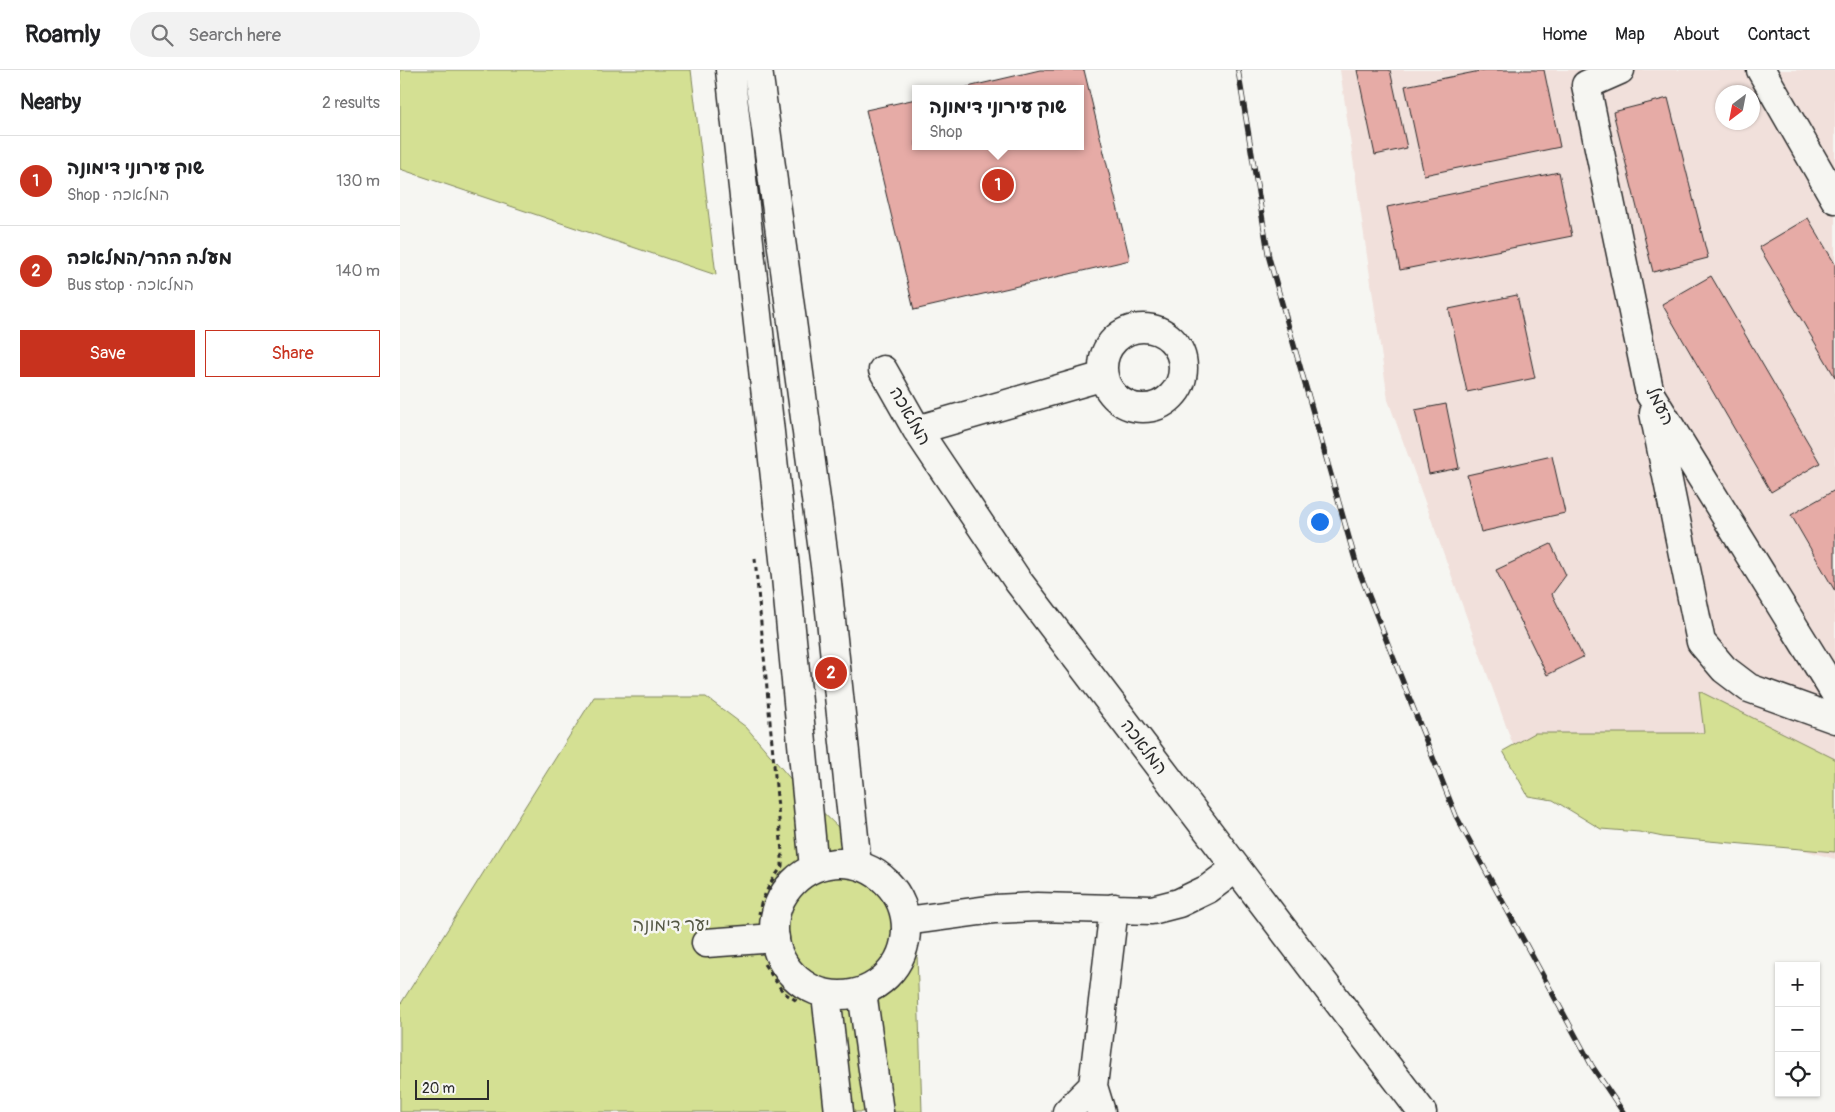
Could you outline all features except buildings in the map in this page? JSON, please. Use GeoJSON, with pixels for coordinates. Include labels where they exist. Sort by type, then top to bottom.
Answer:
{"type":"FeatureCollection","features":[{"type":"Feature","properties":{"kind":"street"},"geometry":{"type":"LineString","coordinates":[[730,70],[786,577],[814,868]]}},
{"type":"Feature","properties":{"kind":"street"},"geometry":{"type":"LineString","coordinates":[[758,70],[826,572],[857,865]]}},
{"type":"Feature","properties":{"kind":"street","name":"העמל"},"geometry":{"type":"LineString","coordinates":[[1620,70],[1585,77],[1650,394],[1835,693]]}},
{"type":"Feature","properties":{"kind":"street"},"geometry":{"type":"LineString","coordinates":[[1761,70],[1835,199]]}},
{"type":"Feature","properties":{"kind":"street","name":"המלאכה"},"geometry":{"type":"LineString","coordinates":[[883,370],[917,430],[1018,581],[1422,1112]]}},
{"type":"Feature","properties":{"kind":"street"},"geometry":{"type":"LineString","coordinates":[[917,430],[1104,376]]}},
{"type":"Feature","properties":{"kind":"street"},"geometry":{"type":"LineString","coordinates":[[1650,394],[1701,642],[1724,669],[1749,688],[1835,719]]}},
{"type":"Feature","properties":{"kind":"street"},"geometry":{"type":"LineString","coordinates":[[766,939],[779,904],[787,889],[814,868],[842,863],[857,865],[872,871],[885,880],[895,892],[903,906],[906,921],[906,939],[901,956],[892,972],[878,984],[862,992],[814,999]]}},
{"type":"Feature","properties":{"kind":"street"},"geometry":{"type":"LineString","coordinates":[[906,921],[994,909],[1037,907],[1152,910],[1179,903],[1208,889],[1236,868]]}},
{"type":"Feature","properties":{"kind":"street"},"geometry":{"type":"LineString","coordinates":[[1101,1112],[1093,1086],[1114,908]]}},
{"type":"Feature","properties":{"kind":"street"},"geometry":{"type":"LineString","coordinates":[[706,943],[766,939]]}},
{"type":"Feature","properties":{"kind":"street"},"geometry":{"type":"LineString","coordinates":[[766,939],[792,974],[807,987],[814,999],[839,1112]]}},
{"type":"Feature","properties":{"kind":"street"},"geometry":{"type":"LineString","coordinates":[[862,992],[879,1112]]}},
{"type":"Feature","properties":{"kind":"street"},"geometry":{"type":"LineString","coordinates":[[1067,1112],[1093,1086]]}},
{"type":"Feature","properties":{"kind":"path"},"geometry":{"type":"LineString","coordinates":[[755,558],[782,852],[782,866],[770,884],[761,903],[757,921],[766,939],[764,964],[783,992],[814,999]]}},
{"type":"Feature","properties":{"kind":"shaded area"},"geometry":{"type":"Polygon","coordinates":[[[1340,70],[1835,70],[1835,859],[1522,770],[1388,400],[1340,70]]]}},
{"type":"Feature","properties":{"kind":"green space"},"geometry":{"type":"Polygon","coordinates":[[[400,70],[691,70],[716,275],[400,169],[400,70]]]}},
{"type":"Feature","properties":{"kind":"green space"},"geometry":{"type":"Polygon","coordinates":[[[1699,691],[1835,759],[1835,852],[1663,837],[1639,832],[1601,829],[1553,800],[1528,796],[1503,751],[1535,733],[1704,733],[1699,691]]]}},
{"type":"Feature","properties":{"kind":"green space","name":"יער דימונה"},"geometry":{"type":"Polygon","coordinates":[[[594,697],[706,697],[746,727],[800,790],[844,833],[917,954],[922,1112],[400,1112],[400,1005],[594,697]]]}},
{"type":"Feature","properties":{"kind":"railway"},"geometry":{"type":"LineString","coordinates":[[1238,70],[1269,258],[1357,566],[1456,816],[1592,1066],[1623,1112]]}},
{"type":"Feature","properties":{"kind":"place","name":"שוק עירוני דימונה"},"geometry":{"type":"Point","coordinates":[998,185]}},
{"type":"Feature","properties":{"kind":"place","name":"מעלה ההר/המלאכה"},"geometry":{"type":"Point","coordinates":[831,673]}}]}
